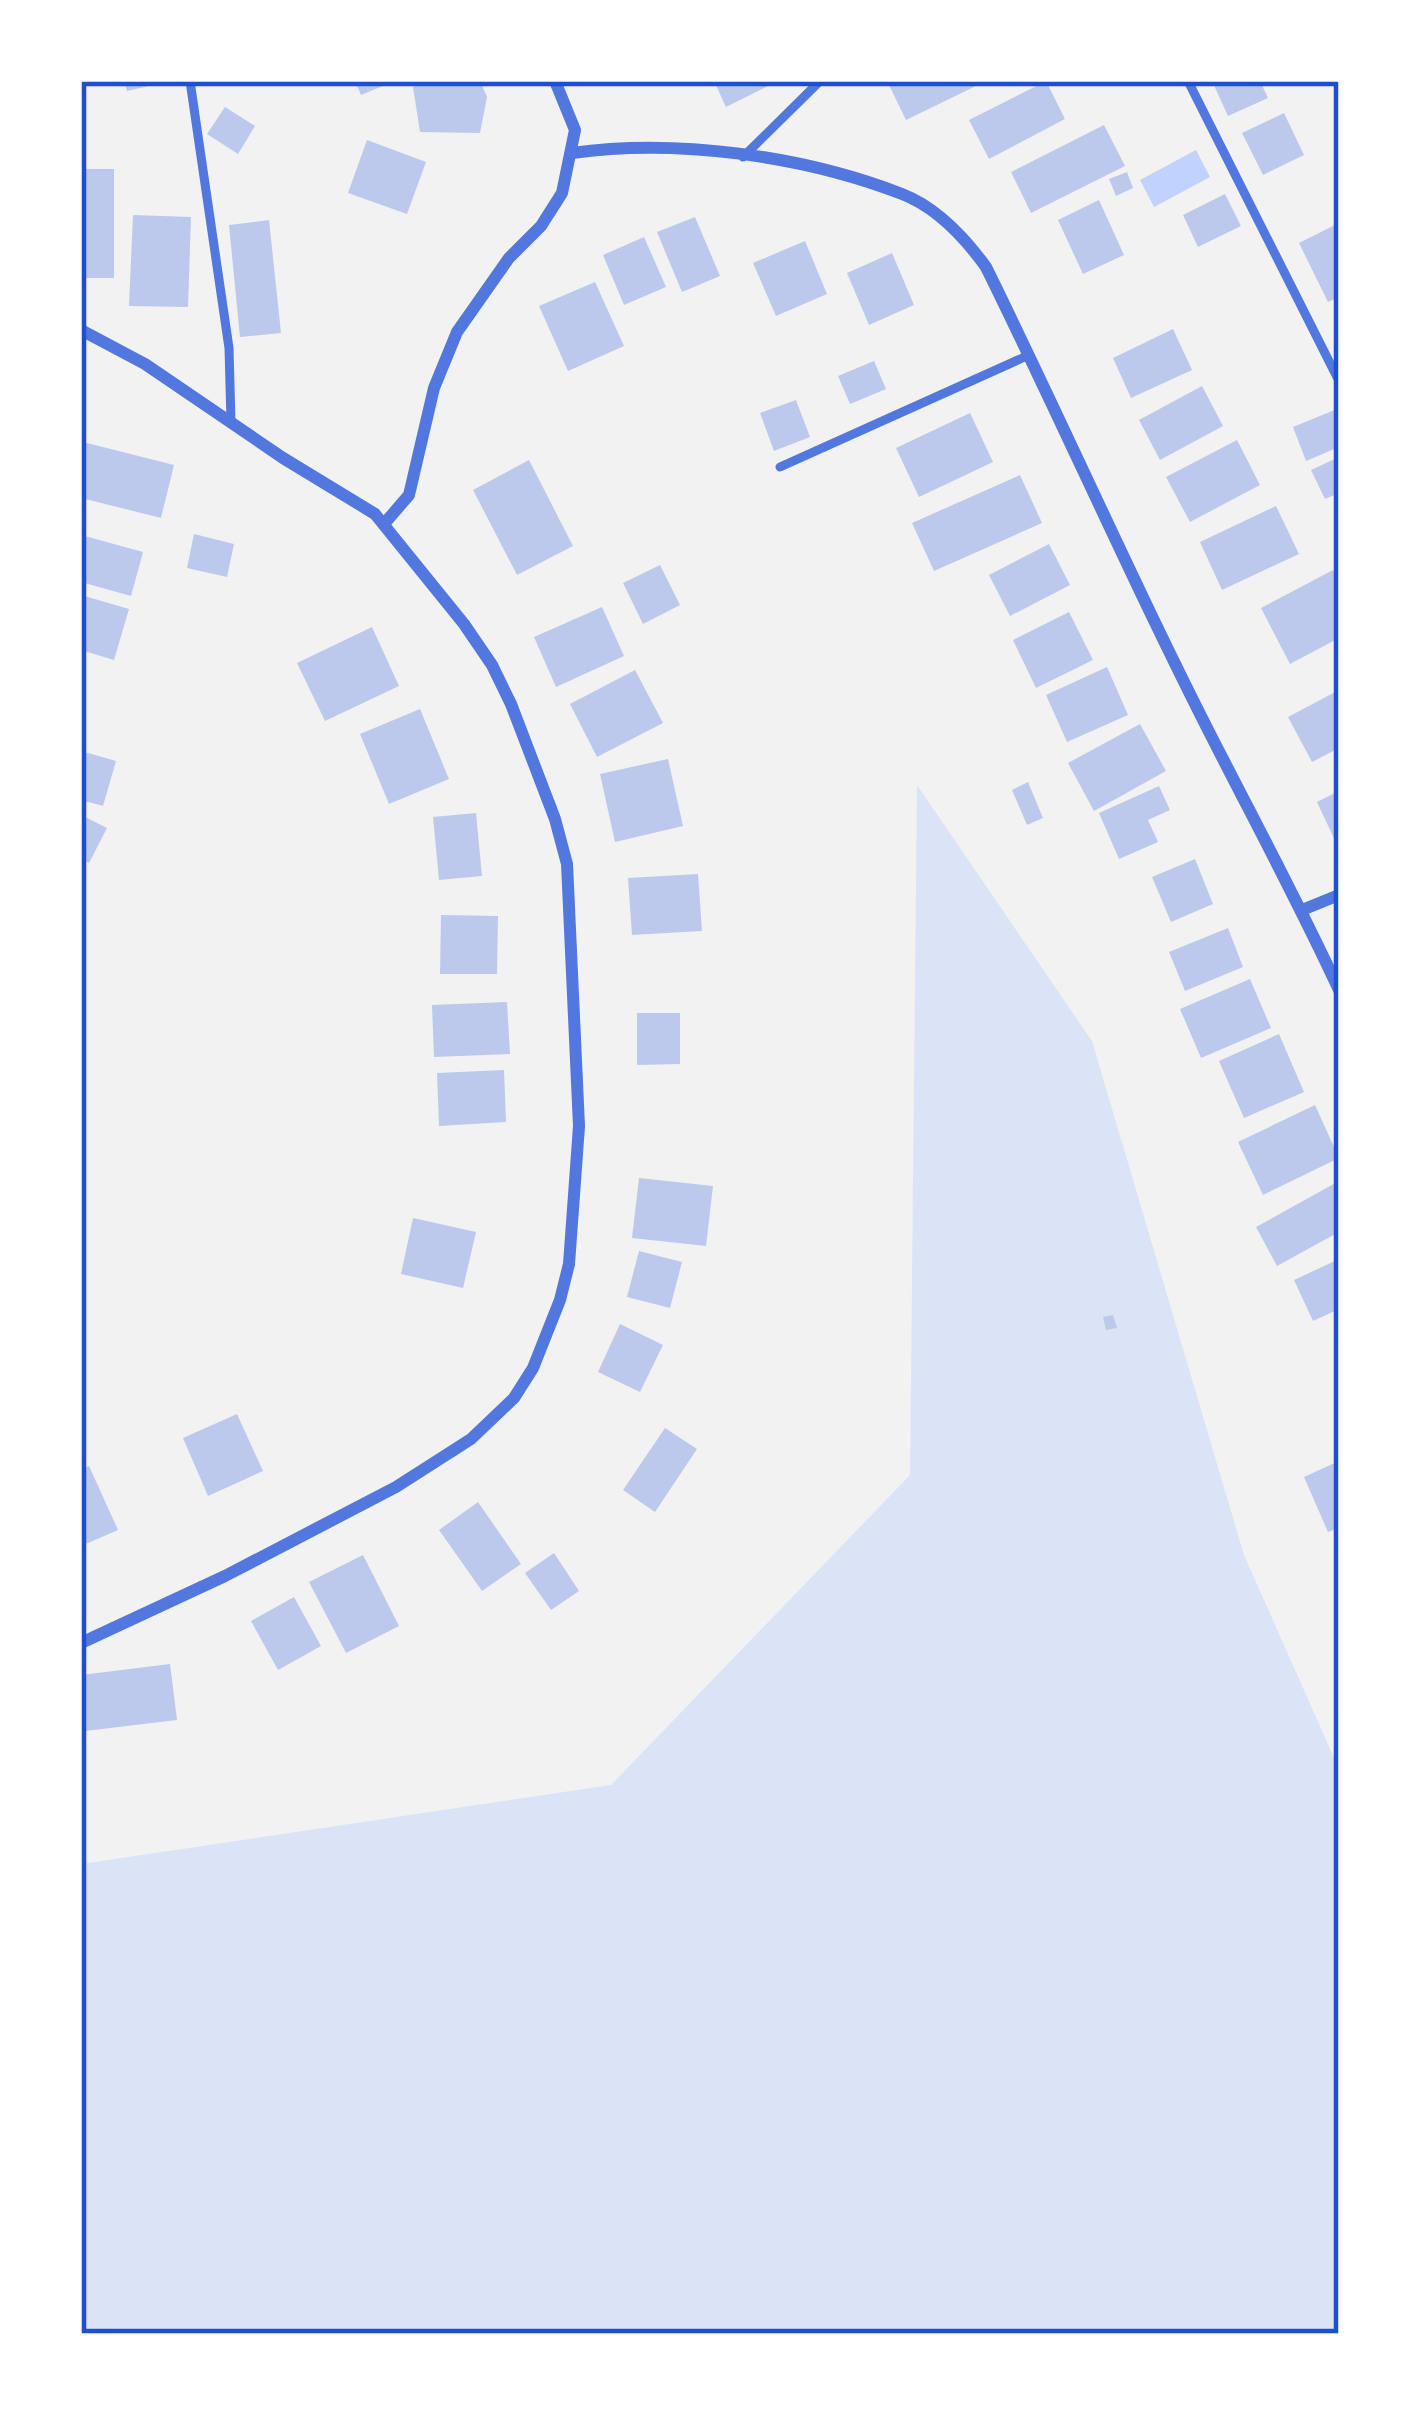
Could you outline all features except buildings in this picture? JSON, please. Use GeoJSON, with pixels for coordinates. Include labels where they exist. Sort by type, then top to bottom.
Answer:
{"type":"FeatureCollection","features":[{"type":"Feature","properties":{"kind":"street"},"geometry":{"type":"LineString","coordinates":[[384,524],[409,495],[434,388],[458,332],[509,258],[555,206],[572,153],[574,122],[555,81]]}},
{"type":"Feature","properties":{"kind":"street"},"geometry":{"type":"LineString","coordinates":[[572,153],[688,148],[766,158],[904,194],[942,218],[986,267],[1339,990]]}},
{"type":"Feature","properties":{"kind":"street"},"geometry":{"type":"LineString","coordinates":[[81,330],[145,364],[375,514],[492,665],[512,704],[567,864],[578,1173],[569,1264],[560,1300],[514,1398],[471,1438],[396,1487],[226,1576],[81,1642]]}},
{"type":"Feature","properties":{"kind":"street"},"geometry":{"type":"LineString","coordinates":[[1302,910],[1339,895]]}},
{"type":"Feature","properties":{"kind":"lane"},"geometry":{"type":"LineString","coordinates":[[190,81],[229,348],[231,422]]}},
{"type":"Feature","properties":{"kind":"lane"},"geometry":{"type":"LineString","coordinates":[[742,157],[820,81]]}},
{"type":"Feature","properties":{"kind":"lane"},"geometry":{"type":"LineString","coordinates":[[1188,81],[1339,381]]}},
{"type":"Feature","properties":{"kind":"lane"},"geometry":{"type":"LineString","coordinates":[[780,467],[1029,355]]}},
{"type":"Feature","properties":{"kind":"shaded area"},"geometry":{"type":"Polygon","coordinates":[[[917,785],[1092,1041],[1244,1555],[1339,1769],[1339,2334],[81,2334],[81,1864],[611,1785],[910,1475],[917,785]]]}},
{"type":"Feature","properties":{"kind":"water"},"geometry":{"type":"Polygon","coordinates":[[[1196,150],[1210,177],[1154,207],[1140,180],[1196,150]]]}}]}
